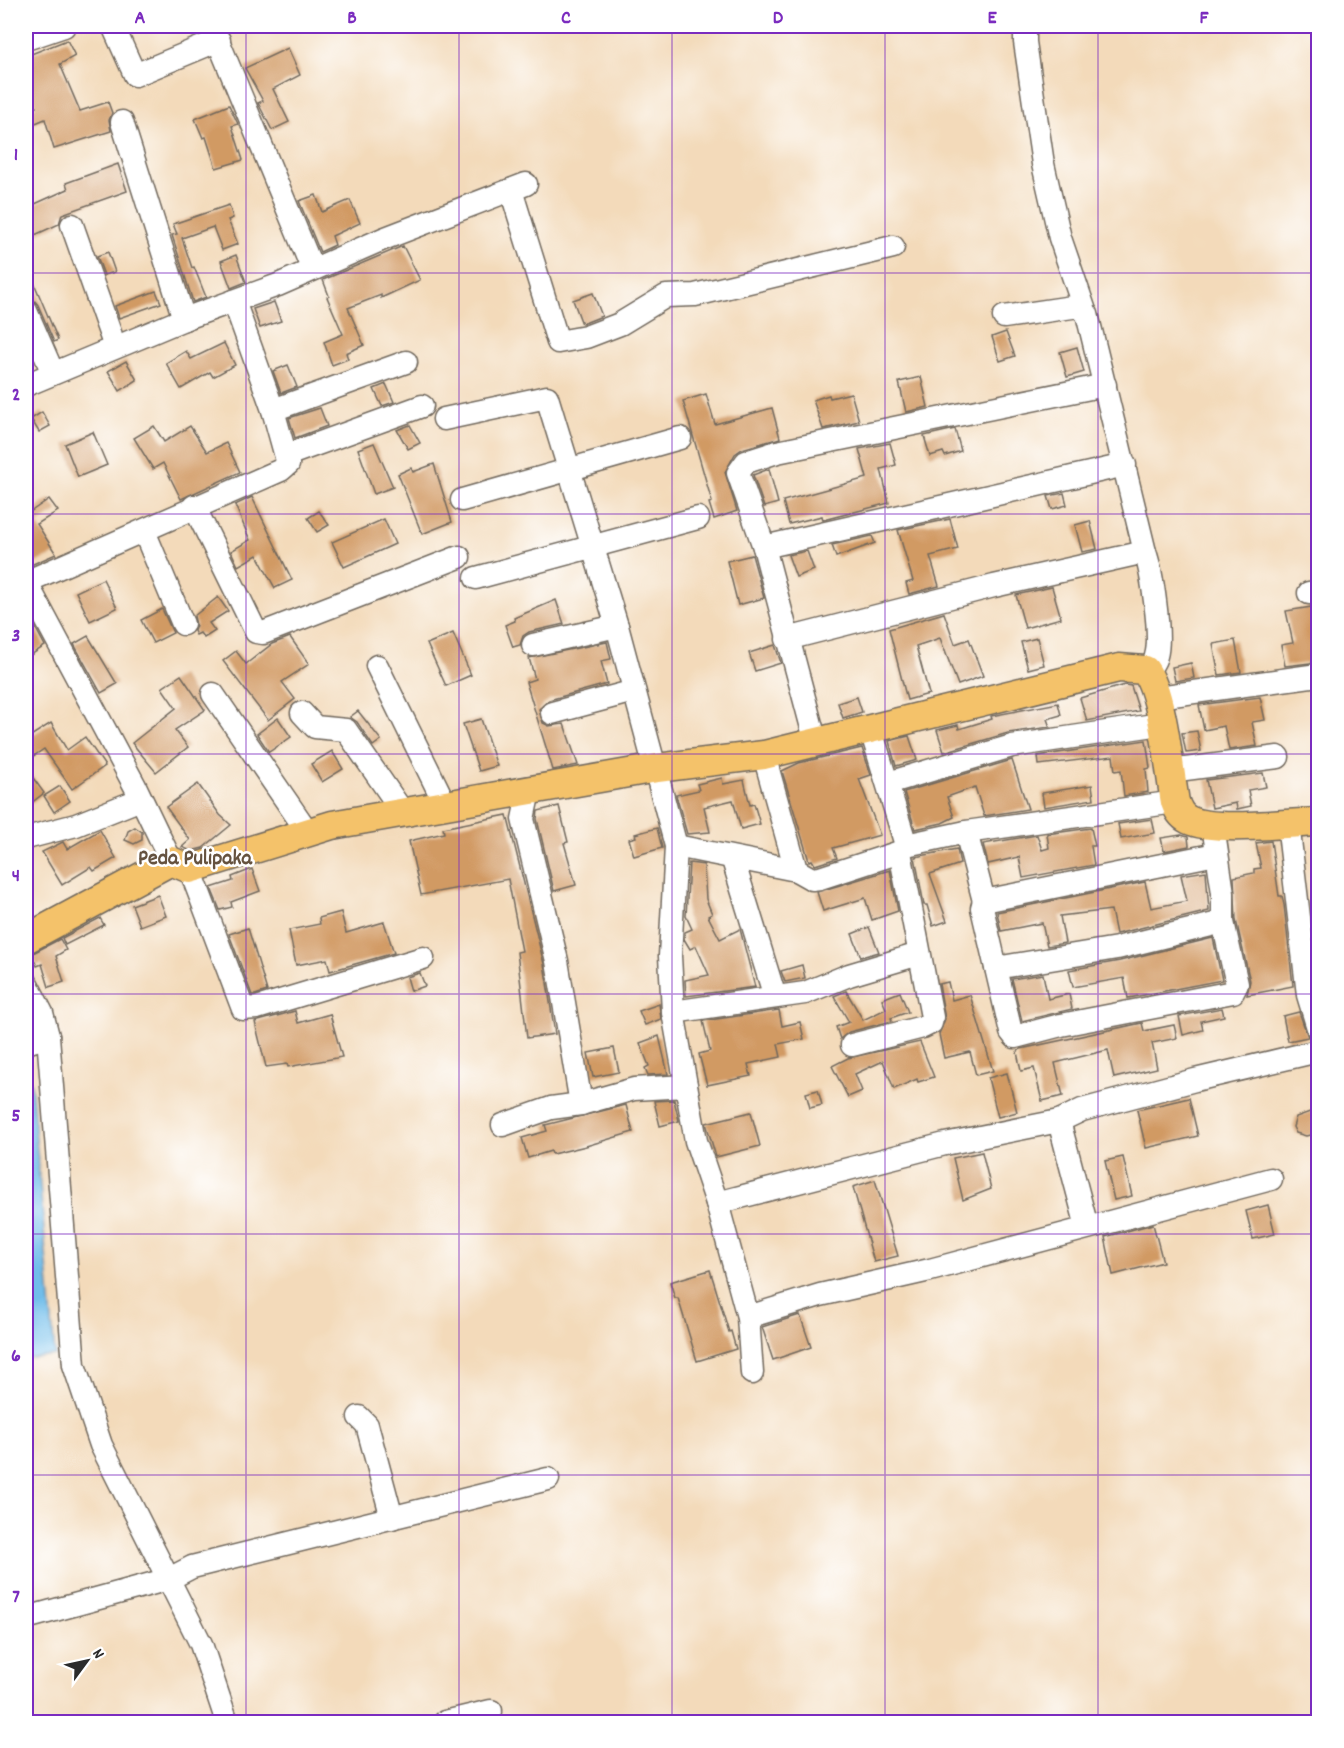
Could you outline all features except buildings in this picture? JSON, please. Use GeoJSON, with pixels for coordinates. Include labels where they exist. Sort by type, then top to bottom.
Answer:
{"type":"FeatureCollection","features":[{"type":"Feature","properties":{"kind":"main road"},"geometry":{"type":"LineString","coordinates":[[26,939],[180,865],[307,831],[402,811],[657,768],[764,755],[1037,689],[1103,670],[1133,668],[1155,698],[1175,802],[1180,813],[1189,820],[1214,825],[1318,822]]}},
{"type":"Feature","properties":{"kind":"street"},"geometry":{"type":"LineString","coordinates":[[26,39],[64,26]]}},
{"type":"Feature","properties":{"kind":"street"},"geometry":{"type":"LineString","coordinates":[[113,26],[135,75],[216,33],[312,268]]}},
{"type":"Feature","properties":{"kind":"street"},"geometry":{"type":"LineString","coordinates":[[1025,26],[1025,42],[1043,164],[1060,238],[1084,308],[1106,385],[1150,567],[1158,644],[1155,698]]}},
{"type":"Feature","properties":{"kind":"street"},"geometry":{"type":"LineString","coordinates":[[122,122],[184,319]]}},
{"type":"Feature","properties":{"kind":"street"},"geometry":{"type":"LineString","coordinates":[[26,385],[184,319],[519,187],[558,342],[586,337],[620,324],[666,296],[695,295],[893,247]]}},
{"type":"Feature","properties":{"kind":"street"},"geometry":{"type":"LineString","coordinates":[[72,225],[115,347]]}},
{"type":"Feature","properties":{"kind":"street"},"geometry":{"type":"LineString","coordinates":[[234,301],[273,410],[288,464],[281,470],[194,506],[144,531],[26,582],[141,798],[180,865],[243,1009],[257,1008],[423,958]]}},
{"type":"Feature","properties":{"kind":"street"},"geometry":{"type":"LineString","coordinates":[[1004,316],[1079,306],[1084,308]]}},
{"type":"Feature","properties":{"kind":"street"},"geometry":{"type":"LineString","coordinates":[[26,310],[53,373]]}},
{"type":"Feature","properties":{"kind":"street"},"geometry":{"type":"LineString","coordinates":[[273,410],[406,362]]}},
{"type":"Feature","properties":{"kind":"street"},"geometry":{"type":"LineString","coordinates":[[816,743],[764,547],[738,473],[746,462],[777,452],[1106,385]]}},
{"type":"Feature","properties":{"kind":"street"},"geometry":{"type":"LineString","coordinates":[[444,419],[547,397],[617,626],[657,768],[676,846],[670,956],[673,1012],[696,1142],[717,1203],[748,1317],[752,1373]]}},
{"type":"Feature","properties":{"kind":"street"},"geometry":{"type":"LineString","coordinates":[[287,455],[422,406]]}},
{"type":"Feature","properties":{"kind":"street"},"geometry":{"type":"LineString","coordinates":[[462,500],[680,438]]}},
{"type":"Feature","properties":{"kind":"street"},"geometry":{"type":"LineString","coordinates":[[764,547],[1125,465]]}},
{"type":"Feature","properties":{"kind":"street"},"geometry":{"type":"LineString","coordinates":[[194,506],[256,632],[263,633],[459,557]]}},
{"type":"Feature","properties":{"kind":"street"},"geometry":{"type":"LineString","coordinates":[[476,578],[698,518]]}},
{"type":"Feature","properties":{"kind":"street"},"geometry":{"type":"LineString","coordinates":[[144,531],[183,624]]}},
{"type":"Feature","properties":{"kind":"street"},"geometry":{"type":"LineString","coordinates":[[787,639],[994,586],[1145,552]]}},
{"type":"Feature","properties":{"kind":"street"},"geometry":{"type":"LineString","coordinates":[[533,645],[617,626]]}},
{"type":"Feature","properties":{"kind":"street"},"geometry":{"type":"LineString","coordinates":[[377,666],[445,804]]}},
{"type":"Feature","properties":{"kind":"street"},"geometry":{"type":"LineString","coordinates":[[888,783],[1012,746],[1155,698],[1318,675]]}},
{"type":"Feature","properties":{"kind":"street"},"geometry":{"type":"LineString","coordinates":[[552,712],[634,691]]}},
{"type":"Feature","properties":{"kind":"street"},"geometry":{"type":"LineString","coordinates":[[213,694],[307,831]]}},
{"type":"Feature","properties":{"kind":"street"},"geometry":{"type":"LineString","coordinates":[[302,713],[315,728],[346,730],[402,811]]}},
{"type":"Feature","properties":{"kind":"street"},"geometry":{"type":"LineString","coordinates":[[852,1045],[923,1027],[931,1023],[932,1017],[919,954],[903,848],[888,783],[870,728]]}},
{"type":"Feature","properties":{"kind":"street"},"geometry":{"type":"LineString","coordinates":[[764,755],[796,870]]}},
{"type":"Feature","properties":{"kind":"street"},"geometry":{"type":"LineString","coordinates":[[1170,771],[1278,757]]}},
{"type":"Feature","properties":{"kind":"street"},"geometry":{"type":"LineString","coordinates":[[529,791],[523,819],[557,962],[581,1104]]}},
{"type":"Feature","properties":{"kind":"street"},"geometry":{"type":"LineString","coordinates":[[26,838],[76,825],[141,798]]}},
{"type":"Feature","properties":{"kind":"street"},"geometry":{"type":"LineString","coordinates":[[676,846],[733,860],[796,870],[812,879],[903,848],[966,831],[1175,802]]}},
{"type":"Feature","properties":{"kind":"street"},"geometry":{"type":"LineString","coordinates":[[1288,823],[1308,995],[1318,1028]]}},
{"type":"Feature","properties":{"kind":"street"},"geometry":{"type":"LineString","coordinates":[[966,831],[984,901],[982,908],[1007,1024],[1015,1037],[1061,1024],[1228,994],[1236,989],[1237,984],[1223,922],[1223,893],[1216,854],[1214,825]]}},
{"type":"Feature","properties":{"kind":"street"},"geometry":{"type":"LineString","coordinates":[[984,901],[1216,854]]}},
{"type":"Feature","properties":{"kind":"street"},"geometry":{"type":"LineString","coordinates":[[733,860],[775,997]]}},
{"type":"Feature","properties":{"kind":"street"},"geometry":{"type":"LineString","coordinates":[[996,968],[1117,948],[1223,922]]}},
{"type":"Feature","properties":{"kind":"street"},"geometry":{"type":"LineString","coordinates":[[673,1012],[805,993],[849,975],[919,954]]}},
{"type":"Feature","properties":{"kind":"street"},"geometry":{"type":"LineString","coordinates":[[26,982],[42,1013],[48,1036],[74,1365],[101,1444],[201,1644],[227,1722]]}},
{"type":"Feature","properties":{"kind":"street"},"geometry":{"type":"LineString","coordinates":[[26,1043],[48,1036]]}},
{"type":"Feature","properties":{"kind":"street"},"geometry":{"type":"LineString","coordinates":[[717,1203],[945,1144],[1059,1121],[1082,1110],[1195,1080],[1318,1052]]}},
{"type":"Feature","properties":{"kind":"street"},"geometry":{"type":"LineString","coordinates":[[503,1125],[552,1108],[581,1104],[634,1089],[686,1086]]}},
{"type":"Feature","properties":{"kind":"street"},"geometry":{"type":"LineString","coordinates":[[1059,1121],[1087,1227]]}},
{"type":"Feature","properties":{"kind":"street"},"geometry":{"type":"LineString","coordinates":[[748,1317],[820,1295],[930,1270],[1271,1179]]}},
{"type":"Feature","properties":{"kind":"street"},"geometry":{"type":"LineString","coordinates":[[359,1417],[367,1425],[392,1518]]}},
{"type":"Feature","properties":{"kind":"street"},"geometry":{"type":"LineString","coordinates":[[26,1618],[168,1579],[192,1567],[549,1479]]}},
{"type":"Feature","properties":{"kind":"street"},"geometry":{"type":"LineString","coordinates":[[445,1722],[491,1711]]}},
{"type":"Feature","properties":{"kind":"water"},"geometry":{"type":"Polygon","coordinates":[[[26,1076],[31,1082],[55,1355],[26,1358],[26,1076]]]}},
{"type":"Feature","properties":{"kind":"district","name":"Peda Pulipaka"},"geometry":{"type":"Point","coordinates":[195,859]}}]}
